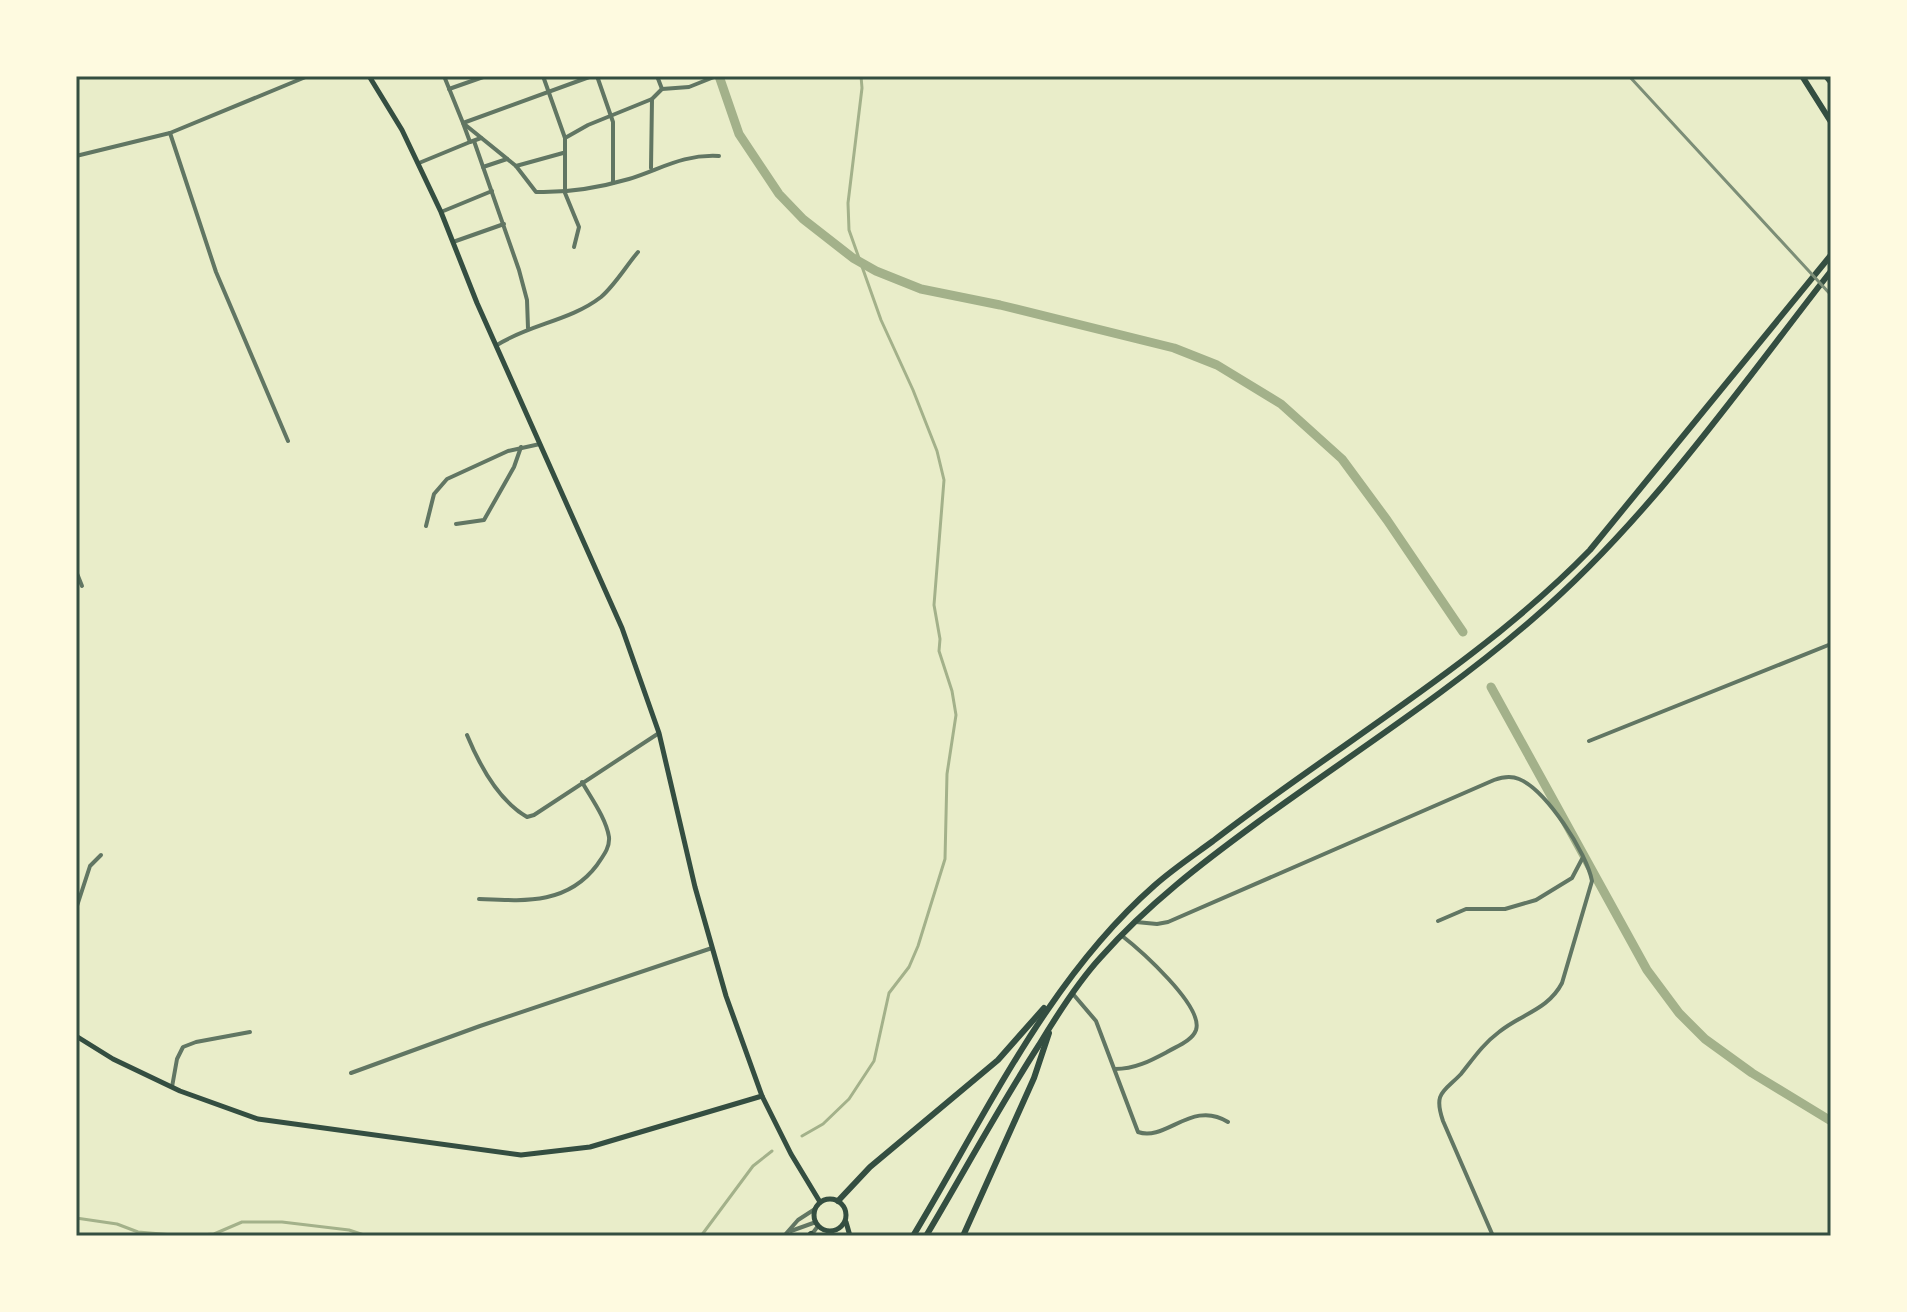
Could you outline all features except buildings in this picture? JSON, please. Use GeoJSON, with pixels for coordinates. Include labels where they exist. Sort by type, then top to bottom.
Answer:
{"type":"FeatureCollection","features":[{"type":"Feature","properties":{"kind":"highway"},"geometry":{"type":"LineString","coordinates":[[1802,76],[1831,122]]}},
{"type":"Feature","properties":{"kind":"highway"},"geometry":{"type":"LineString","coordinates":[[1826,76],[1831,82]]}},
{"type":"Feature","properties":{"kind":"highway"},"geometry":{"type":"LineString","coordinates":[[838,1201],[870,1167],[998,1060],[1155,885],[1250,812],[1472,652],[1556,584],[1590,550],[1829,257]]}},
{"type":"Feature","properties":{"kind":"highway"},"geometry":{"type":"LineString","coordinates":[[926,1236],[1052,1024],[1098,959],[1192,870],[1462,675],[1534,618],[1634,518],[1831,271]]}},
{"type":"Feature","properties":{"kind":"highway"},"geometry":{"type":"LineString","coordinates":[[913,1236],[1063,988]]}},
{"type":"Feature","properties":{"kind":"highway"},"geometry":{"type":"LineString","coordinates":[[963,1236],[1034,1078],[1052,1024]]}},
{"type":"Feature","properties":{"kind":"main road"},"geometry":{"type":"LineString","coordinates":[[369,76],[394,114],[419,163],[614,610],[659,733],[695,887],[726,996],[762,1096],[791,1154],[820,1202]]}},
{"type":"Feature","properties":{"kind":"main road"},"geometry":{"type":"LineString","coordinates":[[76,1036],[113,1059],[172,1087],[258,1119],[521,1155],[590,1147],[762,1096]]}},
{"type":"Feature","properties":{"kind":"main road"},"geometry":{"type":"LineString","coordinates":[[836,1236],[817,1224],[815,1209],[820,1202],[829,1198],[838,1201],[845,1211],[850,1236]]}},
{"type":"Feature","properties":{"kind":"main road"},"geometry":{"type":"LineString","coordinates":[[826,1231],[836,1230],[845,1219]]}},
{"type":"Feature","properties":{"kind":"street"},"geometry":{"type":"LineString","coordinates":[[76,156],[170,133],[308,76]]}},
{"type":"Feature","properties":{"kind":"street"},"geometry":{"type":"LineString","coordinates":[[444,76],[504,224],[527,300],[528,328]]}},
{"type":"Feature","properties":{"kind":"street"},"geometry":{"type":"LineString","coordinates":[[449,89],[486,76]]}},
{"type":"Feature","properties":{"kind":"street"},"geometry":{"type":"LineString","coordinates":[[543,76],[565,138],[565,193],[579,221],[574,247]]}},
{"type":"Feature","properties":{"kind":"street"},"geometry":{"type":"LineString","coordinates":[[463,123],[597,76],[613,122],[613,183]]}},
{"type":"Feature","properties":{"kind":"street"},"geometry":{"type":"LineString","coordinates":[[657,76],[662,89]]}},
{"type":"Feature","properties":{"kind":"street"},"geometry":{"type":"LineString","coordinates":[[565,138],[610,115],[652,99],[662,89],[689,87],[714,77]]}},
{"type":"Feature","properties":{"kind":"street"},"geometry":{"type":"LineString","coordinates":[[651,170],[652,99]]}},
{"type":"Feature","properties":{"kind":"street"},"geometry":{"type":"LineString","coordinates":[[463,123],[516,166],[536,192],[565,193],[613,183],[695,156],[719,156]]}},
{"type":"Feature","properties":{"kind":"street"},"geometry":{"type":"LineString","coordinates":[[170,133],[216,272],[288,441]]}},
{"type":"Feature","properties":{"kind":"street"},"geometry":{"type":"LineString","coordinates":[[419,163],[482,138]]}},
{"type":"Feature","properties":{"kind":"street"},"geometry":{"type":"LineString","coordinates":[[516,166],[563,153]]}},
{"type":"Feature","properties":{"kind":"street"},"geometry":{"type":"LineString","coordinates":[[483,167],[507,159]]}},
{"type":"Feature","properties":{"kind":"street"},"geometry":{"type":"LineString","coordinates":[[441,212],[492,191]]}},
{"type":"Feature","properties":{"kind":"street"},"geometry":{"type":"LineString","coordinates":[[453,243],[504,224]]}},
{"type":"Feature","properties":{"kind":"street"},"geometry":{"type":"LineString","coordinates":[[497,345],[528,328],[566,317],[602,296],[638,252]]}},
{"type":"Feature","properties":{"kind":"street"},"geometry":{"type":"LineString","coordinates":[[426,526],[434,494],[447,479],[497,455],[540,444]]}},
{"type":"Feature","properties":{"kind":"street"},"geometry":{"type":"LineString","coordinates":[[456,524],[484,520],[514,467],[521,447]]}},
{"type":"Feature","properties":{"kind":"street"},"geometry":{"type":"LineString","coordinates":[[76,571],[82,586]]}},
{"type":"Feature","properties":{"kind":"street"},"geometry":{"type":"LineString","coordinates":[[1589,741],[1831,644]]}},
{"type":"Feature","properties":{"kind":"street"},"geometry":{"type":"LineString","coordinates":[[467,735],[475,756],[494,783],[525,816],[534,815],[659,733]]}},
{"type":"Feature","properties":{"kind":"street"},"geometry":{"type":"LineString","coordinates":[[1134,922],[1168,922],[1506,776],[1519,779],[1544,797],[1591,876],[1591,888],[1574,948],[1557,993],[1541,1009],[1498,1032],[1440,1094],[1439,1110],[1443,1121],[1493,1236]]}},
{"type":"Feature","properties":{"kind":"street"},"geometry":{"type":"LineString","coordinates":[[479,899],[553,896],[574,888],[591,872],[605,854],[609,840],[582,782]]}},
{"type":"Feature","properties":{"kind":"street"},"geometry":{"type":"LineString","coordinates":[[76,909],[90,866],[101,855]]}},
{"type":"Feature","properties":{"kind":"street"},"geometry":{"type":"LineString","coordinates":[[1438,921],[1466,909],[1505,909],[1536,900],[1572,878],[1580,867],[1582,857]]}},
{"type":"Feature","properties":{"kind":"street"},"geometry":{"type":"LineString","coordinates":[[1114,1069],[1140,1066],[1187,1041],[1197,1026],[1195,1015],[1164,974],[1121,935]]}},
{"type":"Feature","properties":{"kind":"street"},"geometry":{"type":"LineString","coordinates":[[351,1073],[712,948]]}},
{"type":"Feature","properties":{"kind":"street"},"geometry":{"type":"LineString","coordinates":[[1073,994],[1096,1021],[1138,1132],[1151,1134],[1207,1114],[1228,1122]]}},
{"type":"Feature","properties":{"kind":"street"},"geometry":{"type":"LineString","coordinates":[[172,1087],[177,1059],[183,1047],[250,1032]]}},
{"type":"Feature","properties":{"kind":"street"},"geometry":{"type":"LineString","coordinates":[[786,1234],[798,1220],[815,1209]]}},
{"type":"Feature","properties":{"kind":"street"},"geometry":{"type":"LineString","coordinates":[[786,1234],[817,1224]]}},
{"type":"Feature","properties":{"kind":"street"},"geometry":{"type":"LineString","coordinates":[[811,1235],[817,1224]]}},
{"type":"Feature","properties":{"kind":"waterway"},"geometry":{"type":"LineString","coordinates":[[719,76],[739,134],[779,194],[803,219],[853,258],[921,289],[1174,348],[1217,365],[1281,404],[1342,459],[1463,632]]}},
{"type":"Feature","properties":{"kind":"waterway"},"geometry":{"type":"LineString","coordinates":[[802,1136],[823,1124],[849,1099],[874,1061],[889,993],[909,967],[918,946],[945,859],[947,774],[956,715],[939,651],[934,605],[944,480],[937,451],[881,320],[849,230],[848,203],[861,76]]}},
{"type":"Feature","properties":{"kind":"waterway"},"geometry":{"type":"LineString","coordinates":[[1491,687],[1647,970],[1679,1013],[1705,1039],[1752,1073],[1831,1121]]}},
{"type":"Feature","properties":{"kind":"waterway"},"geometry":{"type":"LineString","coordinates":[[701,1236],[753,1166],[772,1151]]}},
{"type":"Feature","properties":{"kind":"waterway"},"geometry":{"type":"LineString","coordinates":[[76,1218],[117,1224],[138,1232],[185,1236]]}},
{"type":"Feature","properties":{"kind":"waterway"},"geometry":{"type":"LineString","coordinates":[[187,1236],[214,1234],[242,1222],[282,1222],[349,1230],[367,1236]]}},
{"type":"Feature","properties":{"kind":"railway"},"geometry":{"type":"LineString","coordinates":[[1629,76],[1831,295]]}}]}
